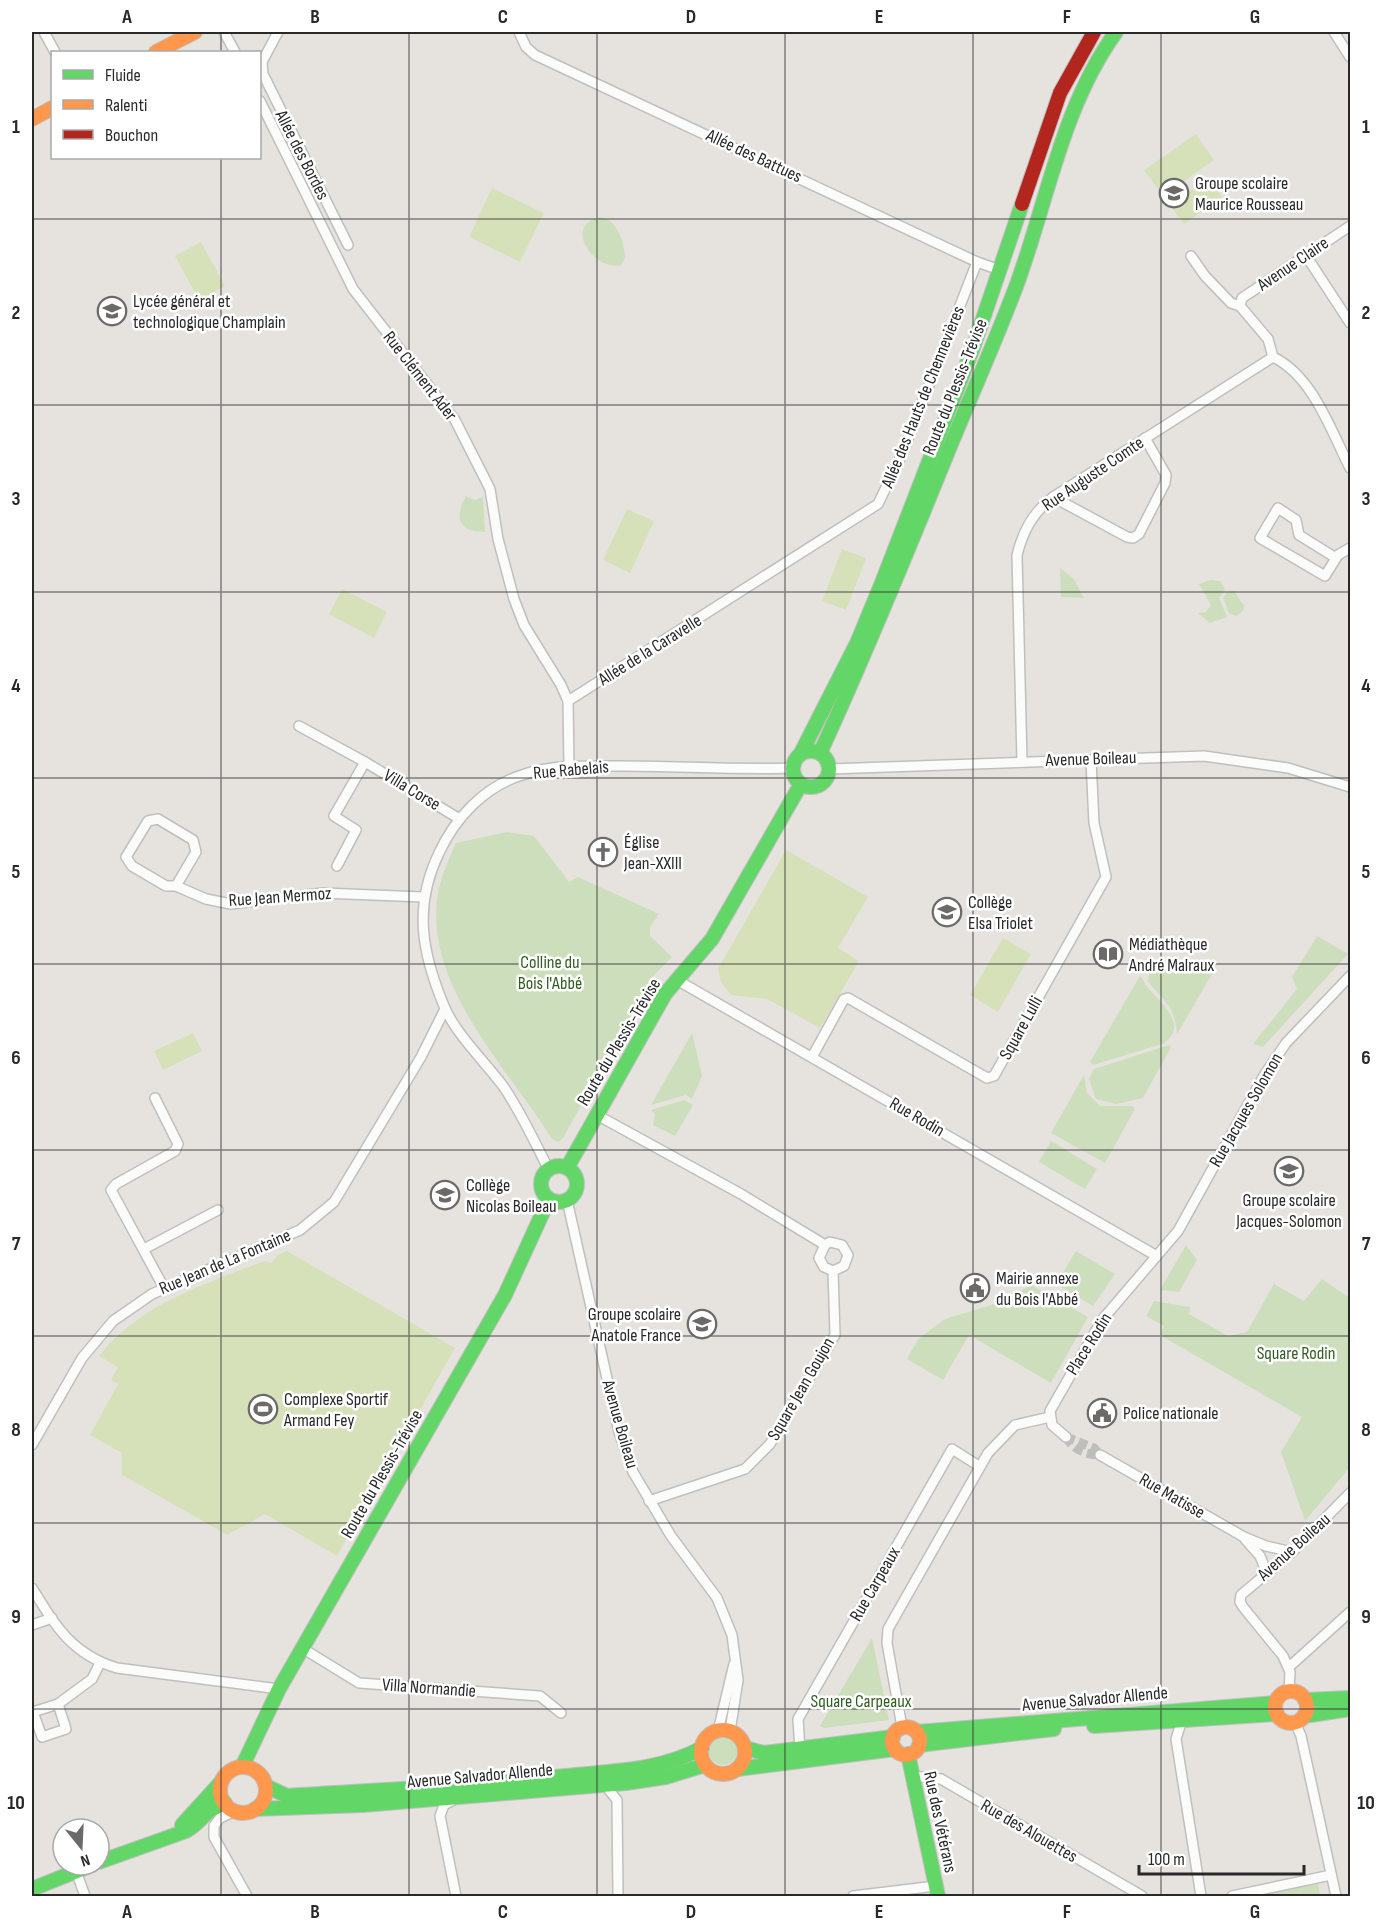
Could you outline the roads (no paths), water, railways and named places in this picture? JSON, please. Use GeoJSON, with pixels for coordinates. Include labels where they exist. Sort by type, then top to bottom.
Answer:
{"type":"FeatureCollection","features":[{"type":"Feature","properties":{"kind":"main road"},"geometry":{"type":"LineString","coordinates":[[158,51],[195,32]]}},
{"type":"Feature","properties":{"kind":"main road","name":"Route du Plessis-Trévise"},"geometry":{"type":"LineString","coordinates":[[801,753],[852,653],[877,595],[973,348],[1060,93],[1094,32]]}},
{"type":"Feature","properties":{"kind":"main road","name":"Route du Plessis-Trévise"},"geometry":{"type":"LineString","coordinates":[[820,753],[868,646],[1017,283],[1049,178],[1079,97],[1103,50],[1116,32]]}},
{"type":"Feature","properties":{"kind":"main road"},"geometry":{"type":"LineString","coordinates":[[32,119],[51,109]]}},
{"type":"Feature","properties":{"kind":"main road"},"geometry":{"type":"LineString","coordinates":[[811,751],[820,753],[825,758],[829,770],[825,780],[816,786],[801,784],[795,777],[793,768],[801,753],[811,751]]}},
{"type":"Feature","properties":{"kind":"main road","name":"Route du Plessis-Trévise"},"geometry":{"type":"LineString","coordinates":[[567,1168],[665,994],[712,939],[801,784]]}},
{"type":"Feature","properties":{"kind":"main road"},"geometry":{"type":"LineString","coordinates":[[559,1166],[567,1168],[573,1173],[577,1183],[574,1194],[560,1202],[549,1199],[542,1184],[549,1170],[559,1166]]}},
{"type":"Feature","properties":{"kind":"main road","name":"Route du Plessis-Trévise"},"geometry":{"type":"LineString","coordinates":[[242,1767],[279,1689],[505,1295],[549,1199]]}},
{"type":"Feature","properties":{"kind":"main road"},"geometry":{"type":"LineString","coordinates":[[1300,1719],[1307,1708],[1305,1700],[1298,1693],[1289,1691],[1280,1695],[1276,1708],[1287,1722],[1350,1709]]}},
{"type":"Feature","properties":{"kind":"main road"},"geometry":{"type":"LineString","coordinates":[[1305,1700],[1350,1698]]}},
{"type":"Feature","properties":{"kind":"main road","name":"Avenue Salvador Allende"},"geometry":{"type":"LineString","coordinates":[[918,1739],[1182,1720],[1276,1708]]}},
{"type":"Feature","properties":{"kind":"main road","name":"Avenue Salvador Allende"},"geometry":{"type":"LineString","coordinates":[[918,1739],[1276,1708]]}},
{"type":"Feature","properties":{"kind":"main road"},"geometry":{"type":"LineString","coordinates":[[702,1748],[705,1765],[720,1774],[737,1769],[899,1742],[911,1727],[918,1739],[915,1752],[899,1742],[764,1753],[745,1748]]}},
{"type":"Feature","properties":{"kind":"main road"},"geometry":{"type":"LineString","coordinates":[[266,1786],[287,1796],[538,1779],[660,1765],[684,1760],[702,1748],[707,1737],[724,1731],[737,1735],[745,1748],[742,1763],[737,1769]]}},
{"type":"Feature","properties":{"kind":"main road","name":"Rue des Vétérans"},"geometry":{"type":"LineString","coordinates":[[899,1742],[912,1776],[937,1891]]}},
{"type":"Feature","properties":{"kind":"main road","name":"Avenue Salvador Allende"},"geometry":{"type":"LineString","coordinates":[[255,1809],[459,1797],[604,1784],[688,1772],[705,1765]]}},
{"type":"Feature","properties":{"kind":"main road"},"geometry":{"type":"LineString","coordinates":[[111,1857],[195,1826],[209,1808],[255,1809],[264,1800],[266,1786],[260,1774],[242,1767],[230,1771],[205,1798],[191,1820],[175,1833]]}},
{"type":"Feature","properties":{"kind":"main road"},"geometry":{"type":"LineString","coordinates":[[222,1781],[221,1797],[230,1807]]}},
{"type":"Feature","properties":{"kind":"main road"},"geometry":{"type":"LineString","coordinates":[[32,1889],[61,1877]]}},
{"type":"Feature","properties":{"kind":"street"},"geometry":{"type":"LineString","coordinates":[[44,32],[54,51]]}},
{"type":"Feature","properties":{"kind":"street"},"geometry":{"type":"LineString","coordinates":[[225,32],[234,51]]}},
{"type":"Feature","properties":{"kind":"street","name":"Allée des Bordes"},"geometry":{"type":"LineString","coordinates":[[278,32],[262,62],[262,74],[348,245]]}},
{"type":"Feature","properties":{"kind":"street","name":"Allée des Battues"},"geometry":{"type":"LineString","coordinates":[[519,32],[526,47],[535,55],[977,262],[1000,270]]}},
{"type":"Feature","properties":{"kind":"street"},"geometry":{"type":"LineString","coordinates":[[1334,32],[1350,57]]}},
{"type":"Feature","properties":{"kind":"street","name":"Rue Clément Ader"},"geometry":{"type":"LineString","coordinates":[[261,103],[353,289],[442,401],[464,435],[490,489],[498,539],[514,599],[524,625],[561,685],[568,701],[569,767]]}},
{"type":"Feature","properties":{"kind":"street","name":"Avenue Claire"},"geometry":{"type":"LineString","coordinates":[[1240,306],[1242,298],[1350,226]]}},
{"type":"Feature","properties":{"kind":"street"},"geometry":{"type":"LineString","coordinates":[[1305,254],[1350,323]]}},
{"type":"Feature","properties":{"kind":"street"},"geometry":{"type":"LineString","coordinates":[[1191,256],[1231,303],[1240,306],[1268,339],[1273,357],[1284,362],[1301,379],[1350,468]]}},
{"type":"Feature","properties":{"kind":"street","name":"Allée des Hauts de Chennevières"},"geometry":{"type":"LineString","coordinates":[[732,598],[878,504],[903,452],[977,262]]}},
{"type":"Feature","properties":{"kind":"street"},"geometry":{"type":"LineString","coordinates":[[1017,283],[1005,279],[1000,270],[1011,263],[1022,267]]}},
{"type":"Feature","properties":{"kind":"street","name":"Rue Auguste Comte"},"geometry":{"type":"LineString","coordinates":[[1023,762],[1017,555],[1022,535],[1030,520],[1053,497],[1273,357]]}},
{"type":"Feature","properties":{"kind":"street"},"geometry":{"type":"LineString","coordinates":[[1053,497],[1127,537],[1133,538],[1139,534],[1165,483],[1166,475],[1145,438]]}},
{"type":"Feature","properties":{"kind":"street"},"geometry":{"type":"LineString","coordinates":[[1336,558],[1299,535],[1296,520],[1278,508],[1260,538],[1325,576],[1336,558],[1350,548]]}},
{"type":"Feature","properties":{"kind":"street","name":"Allée de la Caravelle"},"geometry":{"type":"LineString","coordinates":[[568,701],[732,598]]}},
{"type":"Feature","properties":{"kind":"street","name":"Villa Corse"},"geometry":{"type":"LineString","coordinates":[[299,726],[365,762],[458,818]]}},
{"type":"Feature","properties":{"kind":"street","name":"Avenue Boileau"},"geometry":{"type":"LineString","coordinates":[[829,770],[1204,756],[1288,768],[1350,787]]}},
{"type":"Feature","properties":{"kind":"street","name":"Square Lulli"},"geometry":{"type":"LineString","coordinates":[[812,1057],[844,999],[848,998],[987,1078],[994,1076],[1106,877],[1094,823],[1091,760]]}},
{"type":"Feature","properties":{"kind":"street","name":"Villa Corse"},"geometry":{"type":"LineString","coordinates":[[336,866],[356,830],[334,816],[365,762]]}},
{"type":"Feature","properties":{"kind":"street","name":"Rue Rabelais"},"geometry":{"type":"LineString","coordinates":[[549,1170],[504,1088],[445,1009],[426,950],[421,915],[423,897],[431,869],[458,818],[507,781],[540,770],[569,767],[793,768]]}},
{"type":"Feature","properties":{"kind":"street"},"geometry":{"type":"LineString","coordinates":[[158,819],[193,840],[196,852],[176,886],[166,886],[132,866],[126,856],[148,821],[158,819]]}},
{"type":"Feature","properties":{"kind":"street","name":"Rue Jean Mermoz"},"geometry":{"type":"LineString","coordinates":[[176,886],[206,899],[231,904],[323,893],[423,897]]}},
{"type":"Feature","properties":{"kind":"street","name":"Rue Jacques Solomon"},"geometry":{"type":"LineString","coordinates":[[1155,1255],[1178,1231],[1262,1079],[1281,1050],[1350,976]]}},
{"type":"Feature","properties":{"kind":"street","name":"Rue Rodin"},"geometry":{"type":"LineString","coordinates":[[677,980],[1155,1255]]}},
{"type":"Feature","properties":{"kind":"street","name":"Rue Jean de La Fontaine"},"geometry":{"type":"LineString","coordinates":[[32,1445],[82,1358],[98,1338],[133,1305],[164,1288],[300,1230],[334,1202],[421,1057],[445,1009]]}},
{"type":"Feature","properties":{"kind":"street"},"geometry":{"type":"LineString","coordinates":[[155,1098],[178,1144],[175,1151],[116,1184],[111,1190],[164,1288]]}},
{"type":"Feature","properties":{"kind":"street"},"geometry":{"type":"LineString","coordinates":[[597,1115],[741,1194],[825,1245],[830,1242],[842,1245],[848,1255],[844,1266],[833,1271]]}},
{"type":"Feature","properties":{"kind":"street","name":"Avenue Boileau"},"geometry":{"type":"LineString","coordinates":[[567,1200],[619,1432],[633,1472],[649,1501],[717,1598],[726,1615],[736,1659],[738,1680],[724,1731]]}},
{"type":"Feature","properties":{"kind":"street"},"geometry":{"type":"LineString","coordinates":[[144,1249],[218,1210]]}},
{"type":"Feature","properties":{"kind":"street","name":"Square Jean Goujon"},"geometry":{"type":"LineString","coordinates":[[649,1501],[745,1470],[770,1444],[835,1335],[833,1271],[821,1263],[820,1253],[825,1245]]}},
{"type":"Feature","properties":{"kind":"street","name":"Place Rodin"},"geometry":{"type":"LineString","coordinates":[[1050,1417],[1055,1400],[1102,1320],[1155,1255]]}},
{"type":"Feature","properties":{"kind":"street"},"geometry":{"type":"LineString","coordinates":[[1050,1417],[1053,1427],[1066,1437]]}},
{"type":"Feature","properties":{"kind":"street","name":"Rue Carpeaux"},"geometry":{"type":"LineString","coordinates":[[899,1742],[886,1631],[988,1453],[1015,1425],[1050,1417]]}},
{"type":"Feature","properties":{"kind":"street","name":"Rue Carpeaux"},"geometry":{"type":"LineString","coordinates":[[800,1749],[798,1719],[952,1449],[979,1466]]}},
{"type":"Feature","properties":{"kind":"street","name":"Rue Matisse"},"geometry":{"type":"LineString","coordinates":[[1100,1455],[1244,1537]]}},
{"type":"Feature","properties":{"kind":"street","name":"Avenue Boileau"},"geometry":{"type":"LineString","coordinates":[[1289,1667],[1239,1602],[1241,1595],[1292,1552],[1350,1493]]}},
{"type":"Feature","properties":{"kind":"street"},"geometry":{"type":"LineString","coordinates":[[1244,1537],[1266,1546],[1292,1552]]}},
{"type":"Feature","properties":{"kind":"street"},"geometry":{"type":"LineString","coordinates":[[1244,1537],[1260,1556],[1267,1573]]}},
{"type":"Feature","properties":{"kind":"street"},"geometry":{"type":"LineString","coordinates":[[32,1588],[74,1647],[100,1663],[117,1668],[279,1689]]}},
{"type":"Feature","properties":{"kind":"street"},"geometry":{"type":"LineString","coordinates":[[1289,1691],[1289,1667],[1350,1612]]}},
{"type":"Feature","properties":{"kind":"street"},"geometry":{"type":"LineString","coordinates":[[32,1625],[52,1618]]}},
{"type":"Feature","properties":{"kind":"street","name":"Villa Normandie"},"geometry":{"type":"LineString","coordinates":[[302,1648],[359,1683],[540,1696],[561,1713]]}},
{"type":"Feature","properties":{"kind":"street"},"geometry":{"type":"LineString","coordinates":[[58,1704],[93,1679],[100,1663]]}},
{"type":"Feature","properties":{"kind":"street"},"geometry":{"type":"LineString","coordinates":[[1300,1719],[1301,1736],[1336,1896]]}},
{"type":"Feature","properties":{"kind":"street"},"geometry":{"type":"LineString","coordinates":[[1182,1720],[1176,1739],[1201,1896]]}},
{"type":"Feature","properties":{"kind":"street","name":"Rue des Alouettes"},"geometry":{"type":"LineString","coordinates":[[912,1776],[941,1779],[1142,1896]]}},
{"type":"Feature","properties":{"kind":"street"},"geometry":{"type":"LineString","coordinates":[[604,1784],[617,1800],[618,1896]]}},
{"type":"Feature","properties":{"kind":"street"},"geometry":{"type":"LineString","coordinates":[[456,1896],[440,1816],[444,1805],[459,1797]]}},
{"type":"Feature","properties":{"kind":"street"},"geometry":{"type":"LineString","coordinates":[[230,1807],[214,1826],[214,1837],[247,1896]]}},
{"type":"Feature","properties":{"kind":"street"},"geometry":{"type":"LineString","coordinates":[[1232,1896],[1331,1875]]}},
{"type":"Feature","properties":{"kind":"street"},"geometry":{"type":"LineString","coordinates":[[78,1877],[86,1896]]}},
{"type":"Feature","properties":{"kind":"street"},"geometry":{"type":"LineString","coordinates":[[853,1896],[937,1891]]}},
{"type":"Feature","properties":{"kind":"tunnel"},"geometry":{"type":"LineString","coordinates":[[1066,1437],[1080,1450],[1100,1455]]}},
{"type":"Feature","properties":{"kind":"tunnel"},"geometry":{"type":"LineString","coordinates":[[1066,1437],[1094,1448],[1100,1455]]}},
{"type":"Feature","properties":{"kind":"place","name":"Groupe scolaire Maurice Rousseau"},"geometry":{"type":"Point","coordinates":[1174,193]}},
{"type":"Feature","properties":{"kind":"place","name":"Lycée général et technologique Champlain"},"geometry":{"type":"Point","coordinates":[112,311]}},
{"type":"Feature","properties":{"kind":"place","name":"Église Jean-XXIII"},"geometry":{"type":"Point","coordinates":[603,852]}},
{"type":"Feature","properties":{"kind":"place","name":"Collège Elsa Triolet"},"geometry":{"type":"Point","coordinates":[947,912]}},
{"type":"Feature","properties":{"kind":"place","name":"Médiathèque André Malraux"},"geometry":{"type":"Point","coordinates":[1108,954]}},
{"type":"Feature","properties":{"kind":"place","name":"Groupe scolaire Jacques-Solomon"},"geometry":{"type":"Point","coordinates":[1289,1171]}},
{"type":"Feature","properties":{"kind":"place","name":"Collège Nicolas Boileau"},"geometry":{"type":"Point","coordinates":[445,1195]}},
{"type":"Feature","properties":{"kind":"place","name":"Mairie annexe du Bois l'Abbé"},"geometry":{"type":"Point","coordinates":[975,1288]}},
{"type":"Feature","properties":{"kind":"place","name":"Groupe scolaire Anatole France"},"geometry":{"type":"Point","coordinates":[702,1324]}},
{"type":"Feature","properties":{"kind":"place","name":"Complexe Sportif Armand Fey"},"geometry":{"type":"Point","coordinates":[263,1409]}},
{"type":"Feature","properties":{"kind":"place","name":"Police nationale"},"geometry":{"type":"Point","coordinates":[1102,1413]}},
{"type":"Feature","properties":{"kind":"park label","name":"Colline du Bois l'Abbé"},"geometry":{"type":"Point","coordinates":[550,972]}},
{"type":"Feature","properties":{"kind":"park label","name":"Square Rodin"},"geometry":{"type":"Point","coordinates":[1296,1353]}},
{"type":"Feature","properties":{"kind":"park label","name":"Square Carpeaux"},"geometry":{"type":"Point","coordinates":[861,1701]}}]}
